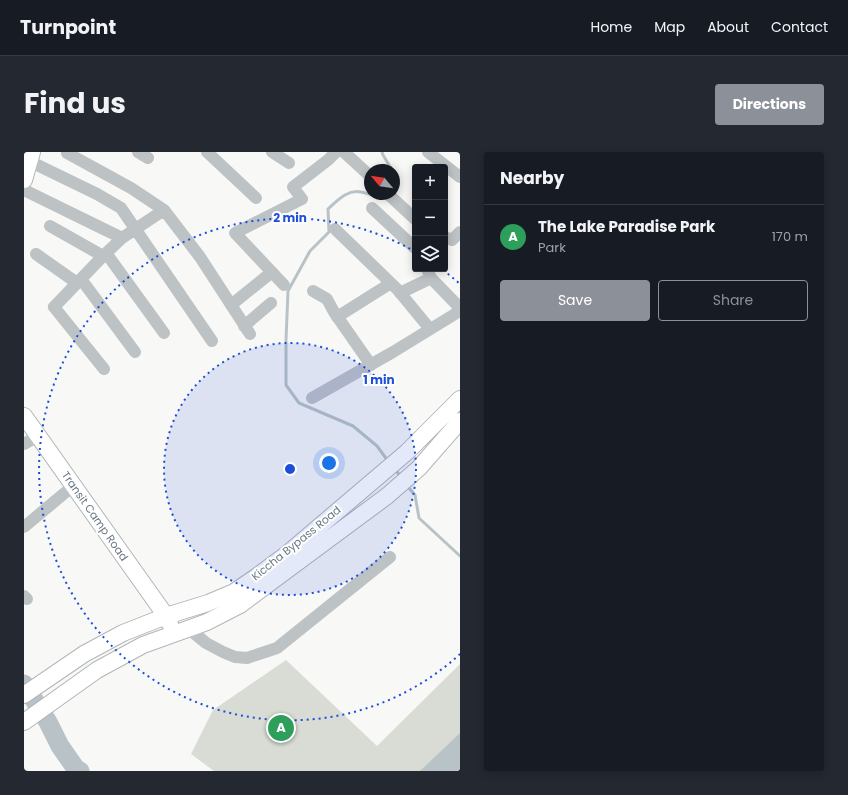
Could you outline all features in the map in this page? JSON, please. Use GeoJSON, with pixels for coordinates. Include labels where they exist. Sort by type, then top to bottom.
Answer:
{"type":"FeatureCollection","features":[{"type":"Feature","properties":{"kind":"main road","name":"Kiccha Bypass Road"},"geometry":{"type":"LineString","coordinates":[[24,695],[42,681],[84,654],[123,633],[166,616],[208,603],[239,588],[287,554],[374,480],[406,452],[460,399]]}},
{"type":"Feature","properties":{"kind":"main road","name":"Transit Camp Road"},"geometry":{"type":"LineString","coordinates":[[24,416],[31,440],[73,486],[166,616],[181,631]]}},
{"type":"Feature","properties":{"kind":"main road"},"geometry":{"type":"LineString","coordinates":[[26,721],[57,697],[97,670],[143,645],[207,622],[240,605],[387,496],[419,468],[460,421]]}},
{"type":"Feature","properties":{"kind":"street"},"geometry":{"type":"LineString","coordinates":[[207,152],[256,198]]}},
{"type":"Feature","properties":{"kind":"street"},"geometry":{"type":"LineString","coordinates":[[272,152],[288,163]]}},
{"type":"Feature","properties":{"kind":"street"},"geometry":{"type":"LineString","coordinates":[[284,285],[235,233],[302,199],[293,187],[336,152]]}},
{"type":"Feature","properties":{"kind":"street"},"geometry":{"type":"LineString","coordinates":[[344,152],[364,170]]}},
{"type":"Feature","properties":{"kind":"street"},"geometry":{"type":"LineString","coordinates":[[428,152],[460,177]]}},
{"type":"Feature","properties":{"kind":"street"},"geometry":{"type":"LineString","coordinates":[[67,153],[131,188],[164,210],[200,257],[247,330],[271,303]]}},
{"type":"Feature","properties":{"kind":"street"},"geometry":{"type":"LineString","coordinates":[[27,166],[97,194],[121,208],[212,341]]}},
{"type":"Feature","properties":{"kind":"street"},"geometry":{"type":"LineString","coordinates":[[24,190],[122,238]]}},
{"type":"Feature","properties":{"kind":"street"},"geometry":{"type":"LineString","coordinates":[[394,200],[412,216]]}},
{"type":"Feature","properties":{"kind":"street"},"geometry":{"type":"LineString","coordinates":[[372,208],[412,245]]}},
{"type":"Feature","properties":{"kind":"street"},"geometry":{"type":"LineString","coordinates":[[104,369],[54,307],[122,238],[164,210]]}},
{"type":"Feature","properties":{"kind":"street"},"geometry":{"type":"LineString","coordinates":[[50,226],[104,255],[164,333]]}},
{"type":"Feature","properties":{"kind":"street"},"geometry":{"type":"LineString","coordinates":[[335,230],[391,283],[430,329]]}},
{"type":"Feature","properties":{"kind":"street"},"geometry":{"type":"LineString","coordinates":[[448,238],[452,240],[460,232]]}},
{"type":"Feature","properties":{"kind":"street"},"geometry":{"type":"LineString","coordinates":[[36,254],[79,281],[136,352]]}},
{"type":"Feature","properties":{"kind":"street"},"geometry":{"type":"LineString","coordinates":[[231,305],[272,272]]}},
{"type":"Feature","properties":{"kind":"street"},"geometry":{"type":"LineString","coordinates":[[312,398],[371,365],[459,312],[429,274],[400,293]]}},
{"type":"Feature","properties":{"kind":"street"},"geometry":{"type":"LineString","coordinates":[[337,317],[391,283]]}},
{"type":"Feature","properties":{"kind":"street"},"geometry":{"type":"LineString","coordinates":[[313,290],[327,299],[337,317],[371,365]]}},
{"type":"Feature","properties":{"kind":"street"},"geometry":{"type":"LineString","coordinates":[[24,527],[73,486]]}},
{"type":"Feature","properties":{"kind":"street"},"geometry":{"type":"LineString","coordinates":[[181,631],[235,657],[247,658],[276,648],[390,557]]}},
{"type":"Feature","properties":{"kind":"shaded area"},"geometry":{"type":"Polygon","coordinates":[[[286,660],[377,746],[460,664],[460,771],[214,771],[191,754],[213,710],[286,660]]]}},
{"type":"Feature","properties":{"kind":"shaded area"},"geometry":{"type":"Polygon","coordinates":[[[460,733],[460,771],[420,771],[460,733]]]}},
{"type":"Feature","properties":{"kind":"waterway"},"geometry":{"type":"LineString","coordinates":[[382,152],[388,164]]}},
{"type":"Feature","properties":{"kind":"waterway"},"geometry":{"type":"LineString","coordinates":[[364,193],[351,192],[343,196],[328,209],[329,232],[310,251],[288,291],[286,385],[299,403],[353,426],[377,446],[388,461]]}},
{"type":"Feature","properties":{"kind":"waterway"},"geometry":{"type":"LineString","coordinates":[[394,468],[402,478]]}},
{"type":"Feature","properties":{"kind":"waterway"},"geometry":{"type":"LineString","coordinates":[[407,486],[415,495],[419,518],[460,556]]}},
{"type":"Feature","properties":{"kind":"waterway"},"geometry":{"type":"LineString","coordinates":[[24,684],[48,722],[60,746],[76,769],[80,771]]}},
{"type":"Feature","properties":{"kind":"place","name":"The Lake Paradise Park"},"geometry":{"type":"Point","coordinates":[281,728]}}]}
